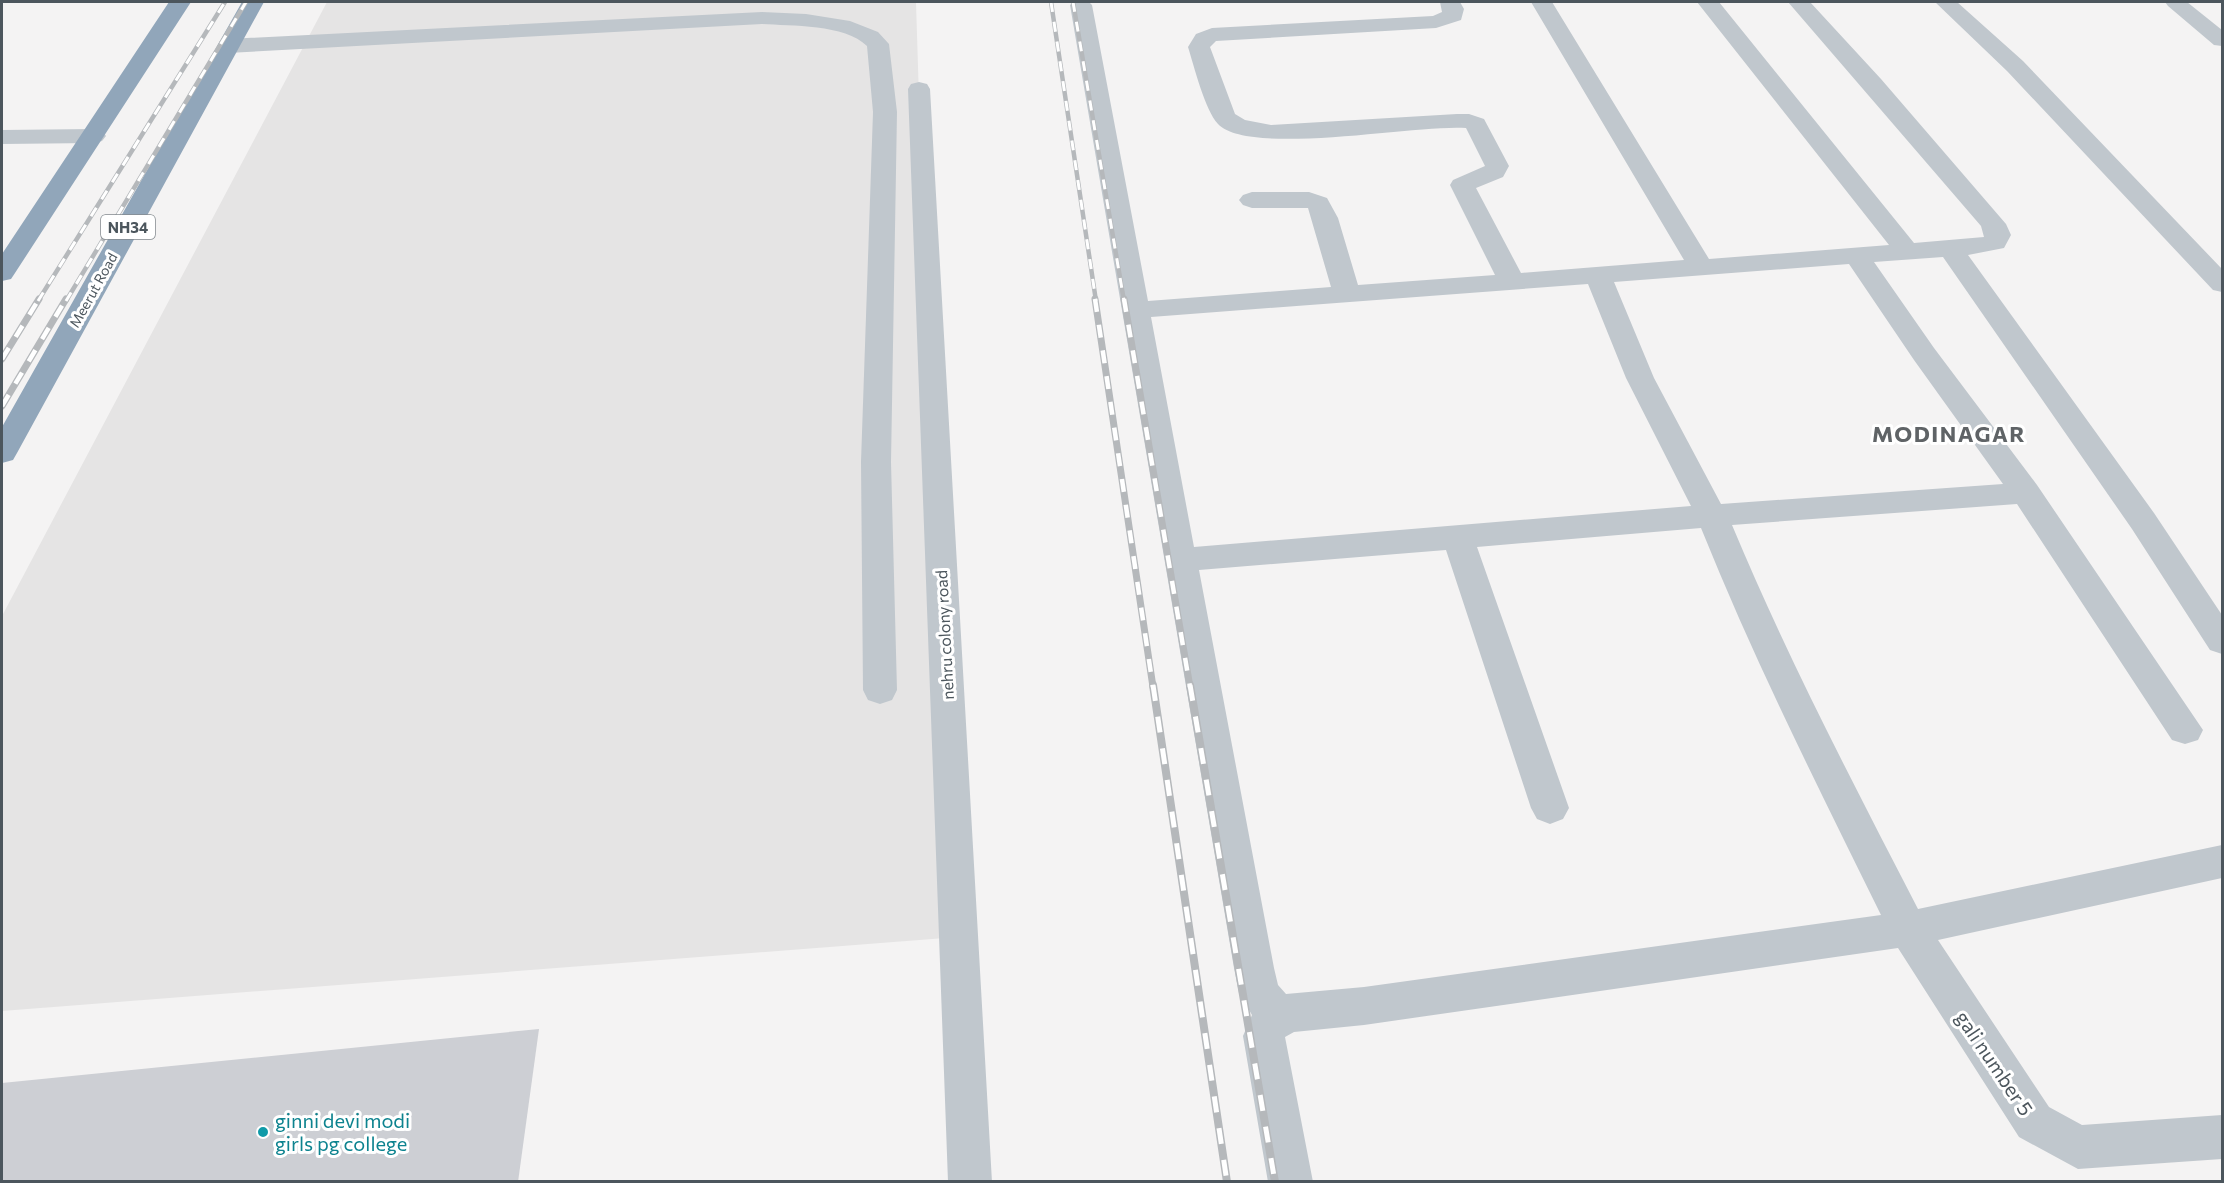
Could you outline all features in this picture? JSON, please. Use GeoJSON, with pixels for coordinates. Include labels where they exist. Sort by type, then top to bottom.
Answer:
{"type":"FeatureCollection","features":[{"type":"Feature","properties":{"kind":"highway"},"geometry":{"type":"LineString","coordinates":[[2,273],[180,2]]}},
{"type":"Feature","properties":{"kind":"highway","name":"Meerut Road"},"geometry":{"type":"LineString","coordinates":[[2,453],[253,2]]}},
{"type":"Feature","properties":{"kind":"street"},"geometry":{"type":"LineString","coordinates":[[1450,2],[1454,9],[1453,15],[1436,22],[1212,35],[1204,39],[1199,47],[1223,114],[1227,120],[1238,126],[1271,132],[1457,121],[1469,121],[1476,124],[1497,166],[1494,172],[1462,185],[1512,282]]}},
{"type":"Feature","properties":{"kind":"street"},"geometry":{"type":"LineString","coordinates":[[1542,2],[1701,267]]}},
{"type":"Feature","properties":{"kind":"street"},"geometry":{"type":"LineString","coordinates":[[1708,2],[1908,252]]}},
{"type":"Feature","properties":{"kind":"street"},"geometry":{"type":"LineString","coordinates":[[1137,310],[1908,252],[1979,246],[1995,242],[1998,235],[1993,224],[1799,2]]}},
{"type":"Feature","properties":{"kind":"street"},"geometry":{"type":"LineString","coordinates":[[1945,2],[2015,66],[2223,284]]}},
{"type":"Feature","properties":{"kind":"street"},"geometry":{"type":"LineString","coordinates":[[2175,2],[2223,40]]}},
{"type":"Feature","properties":{"kind":"street"},"geometry":{"type":"LineString","coordinates":[[1081,5],[1254,968],[1260,993],[1278,1017]]}},
{"type":"Feature","properties":{"kind":"street"},"geometry":{"type":"LineString","coordinates":[[223,56],[795,33],[824,24],[851,28],[873,37],[878,44],[885,112],[876,462],[880,690]]}},
{"type":"Feature","properties":{"kind":"street","name":"nehru colony road"},"geometry":{"type":"LineString","coordinates":[[919,89],[970,1182]]}},
{"type":"Feature","properties":{"kind":"street"},"geometry":{"type":"LineString","coordinates":[[2,137],[94,136]]}},
{"type":"Feature","properties":{"kind":"street"},"geometry":{"type":"LineString","coordinates":[[1252,200],[1309,200],[1318,203],[1325,218],[1347,295]]}},
{"type":"Feature","properties":{"kind":"street"},"geometry":{"type":"LineString","coordinates":[[1950,248],[2143,521],[2223,640]]}},
{"type":"Feature","properties":{"kind":"street"},"geometry":{"type":"LineString","coordinates":[[1856,255],[1924,354],[2026,493],[2185,730]]}},
{"type":"Feature","properties":{"kind":"street","name":"gali number 5"},"geometry":{"type":"LineString","coordinates":[[1598,275],[1640,378],[1712,516],[1741,587],[1807,728],[1908,929],[2034,1122],[2078,1147],[2223,1137]]}},
{"type":"Feature","properties":{"kind":"street"},"geometry":{"type":"LineString","coordinates":[[1182,560],[1856,504],[2026,493]]}},
{"type":"Feature","properties":{"kind":"street"},"geometry":{"type":"LineString","coordinates":[[1458,537],[1550,808]]}},
{"type":"Feature","properties":{"kind":"street"},"geometry":{"type":"LineString","coordinates":[[1291,1182],[1264,1036],[1268,1025],[1287,1012],[1364,1006],[1908,929],[2223,861]]}},
{"type":"Feature","properties":{"kind":"shaded area"},"geometry":{"type":"Polygon","coordinates":[[[327,2],[916,2],[945,938],[2,1011],[2,616],[327,2]]]}},
{"type":"Feature","properties":{"kind":"building","name":"ginni devi modi girls pg college"},"geometry":{"type":"Polygon","coordinates":[[[539,1029],[518,1182],[2,1182],[2,1083],[539,1029]]]}},
{"type":"Feature","properties":{"kind":"railway"},"geometry":{"type":"LineString","coordinates":[[38,301],[225,2]]}},
{"type":"Feature","properties":{"kind":"railway"},"geometry":{"type":"LineString","coordinates":[[66,301],[246,2]]}},
{"type":"Feature","properties":{"kind":"railway"},"geometry":{"type":"LineString","coordinates":[[1051,2],[1096,301]]}},
{"type":"Feature","properties":{"kind":"railway"},"geometry":{"type":"LineString","coordinates":[[1073,2],[1124,301]]}},
{"type":"Feature","properties":{"kind":"railway"},"geometry":{"type":"LineString","coordinates":[[2,359],[39,299]]}},
{"type":"Feature","properties":{"kind":"railway"},"geometry":{"type":"LineString","coordinates":[[2,406],[66,299]]}},
{"type":"Feature","properties":{"kind":"railway"},"geometry":{"type":"LineString","coordinates":[[1095,299],[1153,687]]}},
{"type":"Feature","properties":{"kind":"railway"},"geometry":{"type":"LineString","coordinates":[[1124,299],[1190,687]]}},
{"type":"Feature","properties":{"kind":"railway"},"geometry":{"type":"LineString","coordinates":[[1153,685],[1227,1182]]}},
{"type":"Feature","properties":{"kind":"railway"},"geometry":{"type":"LineString","coordinates":[[1190,685],[1275,1182]]}},
{"type":"Feature","properties":{"kind":"place","name":"ginni devi modi girls pg college"},"geometry":{"type":"Point","coordinates":[263,1132]}},
{"type":"Feature","properties":{"kind":"district","name":"MODINAGAR"},"geometry":{"type":"Point","coordinates":[1949,433]}}]}
